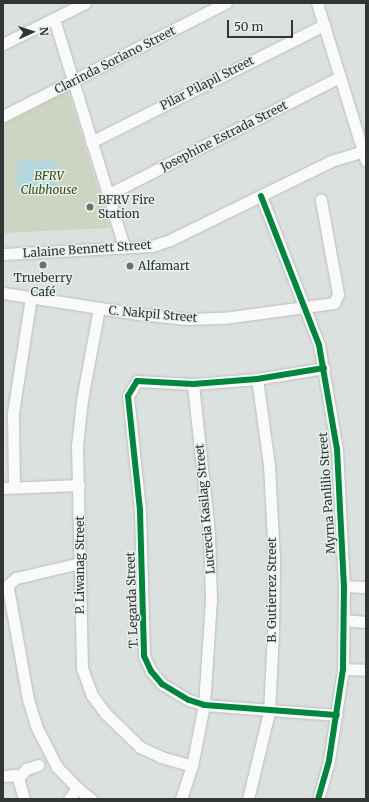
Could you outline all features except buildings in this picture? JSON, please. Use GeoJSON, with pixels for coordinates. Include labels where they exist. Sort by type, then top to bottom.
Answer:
{"type":"FeatureCollection","features":[{"type":"Feature","properties":{"kind":"street"},"geometry":{"type":"LineString","coordinates":[[3,44],[86,3]]}},
{"type":"Feature","properties":{"kind":"street","name":"Clarinda Soriano Street"},"geometry":{"type":"LineString","coordinates":[[3,116],[226,3]]}},
{"type":"Feature","properties":{"kind":"street"},"geometry":{"type":"LineString","coordinates":[[317,3],[365,154]]}},
{"type":"Feature","properties":{"kind":"street"},"geometry":{"type":"LineString","coordinates":[[54,19],[124,247]]}},
{"type":"Feature","properties":{"kind":"street","name":"Pilar Pilapil Street"},"geometry":{"type":"LineString","coordinates":[[91,142],[324,25]]}},
{"type":"Feature","properties":{"kind":"street","name":"Josephine Estrada Street"},"geometry":{"type":"LineString","coordinates":[[107,195],[340,77]]}},
{"type":"Feature","properties":{"kind":"street","name":"Lalaine Bennett Street"},"geometry":{"type":"LineString","coordinates":[[3,254],[152,246],[170,240],[331,161],[365,154]]}},
{"type":"Feature","properties":{"kind":"street","name":"Myrna Panlilio Street"},"geometry":{"type":"LineString","coordinates":[[261,196],[303,308],[319,345],[324,368],[336,449],[344,586],[343,669],[329,761],[318,799]]}},
{"type":"Feature","properties":{"kind":"street","name":"C. Nakpil Street"},"geometry":{"type":"LineString","coordinates":[[3,293],[99,308],[188,318],[224,318],[334,303],[338,298],[321,200]]}},
{"type":"Feature","properties":{"kind":"street"},"geometry":{"type":"LineString","coordinates":[[31,298],[13,413],[9,488],[78,485]]}},
{"type":"Feature","properties":{"kind":"street","name":"P. Liwanag Street"},"geometry":{"type":"LineString","coordinates":[[99,308],[78,423],[82,668],[92,695],[105,713],[140,747],[161,757],[192,766]]}},
{"type":"Feature","properties":{"kind":"street"},"geometry":{"type":"LineString","coordinates":[[193,384],[257,379],[324,368]]}},
{"type":"Feature","properties":{"kind":"street","name":"B. Gutierrez Street"},"geometry":{"type":"LineString","coordinates":[[248,799],[269,712],[274,558],[269,465],[257,379]]}},
{"type":"Feature","properties":{"kind":"street","name":"T. Legarda Street"},"geometry":{"type":"LineString","coordinates":[[193,384],[137,381],[128,396],[140,511],[144,656],[151,671],[162,684],[189,700],[204,705],[269,712],[337,716]]}},
{"type":"Feature","properties":{"kind":"street","name":"Lucrecia Kasilag Street"},"geometry":{"type":"LineString","coordinates":[[181,799],[192,766],[204,705],[211,600],[209,540],[193,384]]}},
{"type":"Feature","properties":{"kind":"street"},"geometry":{"type":"LineString","coordinates":[[80,563],[16,578],[9,584],[8,588],[28,699],[36,726],[57,767],[77,788],[91,799]]}},
{"type":"Feature","properties":{"kind":"street"},"geometry":{"type":"LineString","coordinates":[[344,586],[366,587]]}},
{"type":"Feature","properties":{"kind":"street"},"geometry":{"type":"LineString","coordinates":[[344,620],[366,622]]}},
{"type":"Feature","properties":{"kind":"street"},"geometry":{"type":"LineString","coordinates":[[343,669],[366,670]]}},
{"type":"Feature","properties":{"kind":"street"},"geometry":{"type":"LineString","coordinates":[[18,778],[26,769],[38,765]]}},
{"type":"Feature","properties":{"kind":"street"},"geometry":{"type":"LineString","coordinates":[[3,776],[15,775],[18,778],[24,799]]}},
{"type":"Feature","properties":{"kind":"street"},"geometry":{"type":"LineString","coordinates":[[69,799],[77,788]]}},
{"type":"Feature","properties":{"kind":"green space","name":"BFRV Clubhouse"},"geometry":{"type":"Polygon","coordinates":[[[68,90],[110,228],[3,233],[3,124],[68,90]]]}},
{"type":"Feature","properties":{"kind":"water"},"geometry":{"type":"Polygon","coordinates":[[[17,161],[57,161],[57,191],[17,191],[17,161]]]}},
{"type":"Feature","properties":{"kind":"cycle path"},"geometry":{"type":"LineString","coordinates":[[261,196],[319,345],[337,449],[344,586],[343,669],[329,761],[318,799]]}},
{"type":"Feature","properties":{"kind":"cycle path"},"geometry":{"type":"LineString","coordinates":[[324,368],[257,379],[193,384],[137,381],[128,396],[140,511],[144,656],[151,671],[162,684],[189,700],[204,705],[337,715]]}},
{"type":"Feature","properties":{"kind":"place","name":"BFRV Fire Station"},"geometry":{"type":"Point","coordinates":[90,207]}},
{"type":"Feature","properties":{"kind":"place","name":"Trueberry Café"},"geometry":{"type":"Point","coordinates":[43,265]}},
{"type":"Feature","properties":{"kind":"place","name":"Alfamart"},"geometry":{"type":"Point","coordinates":[130,266]}}]}
